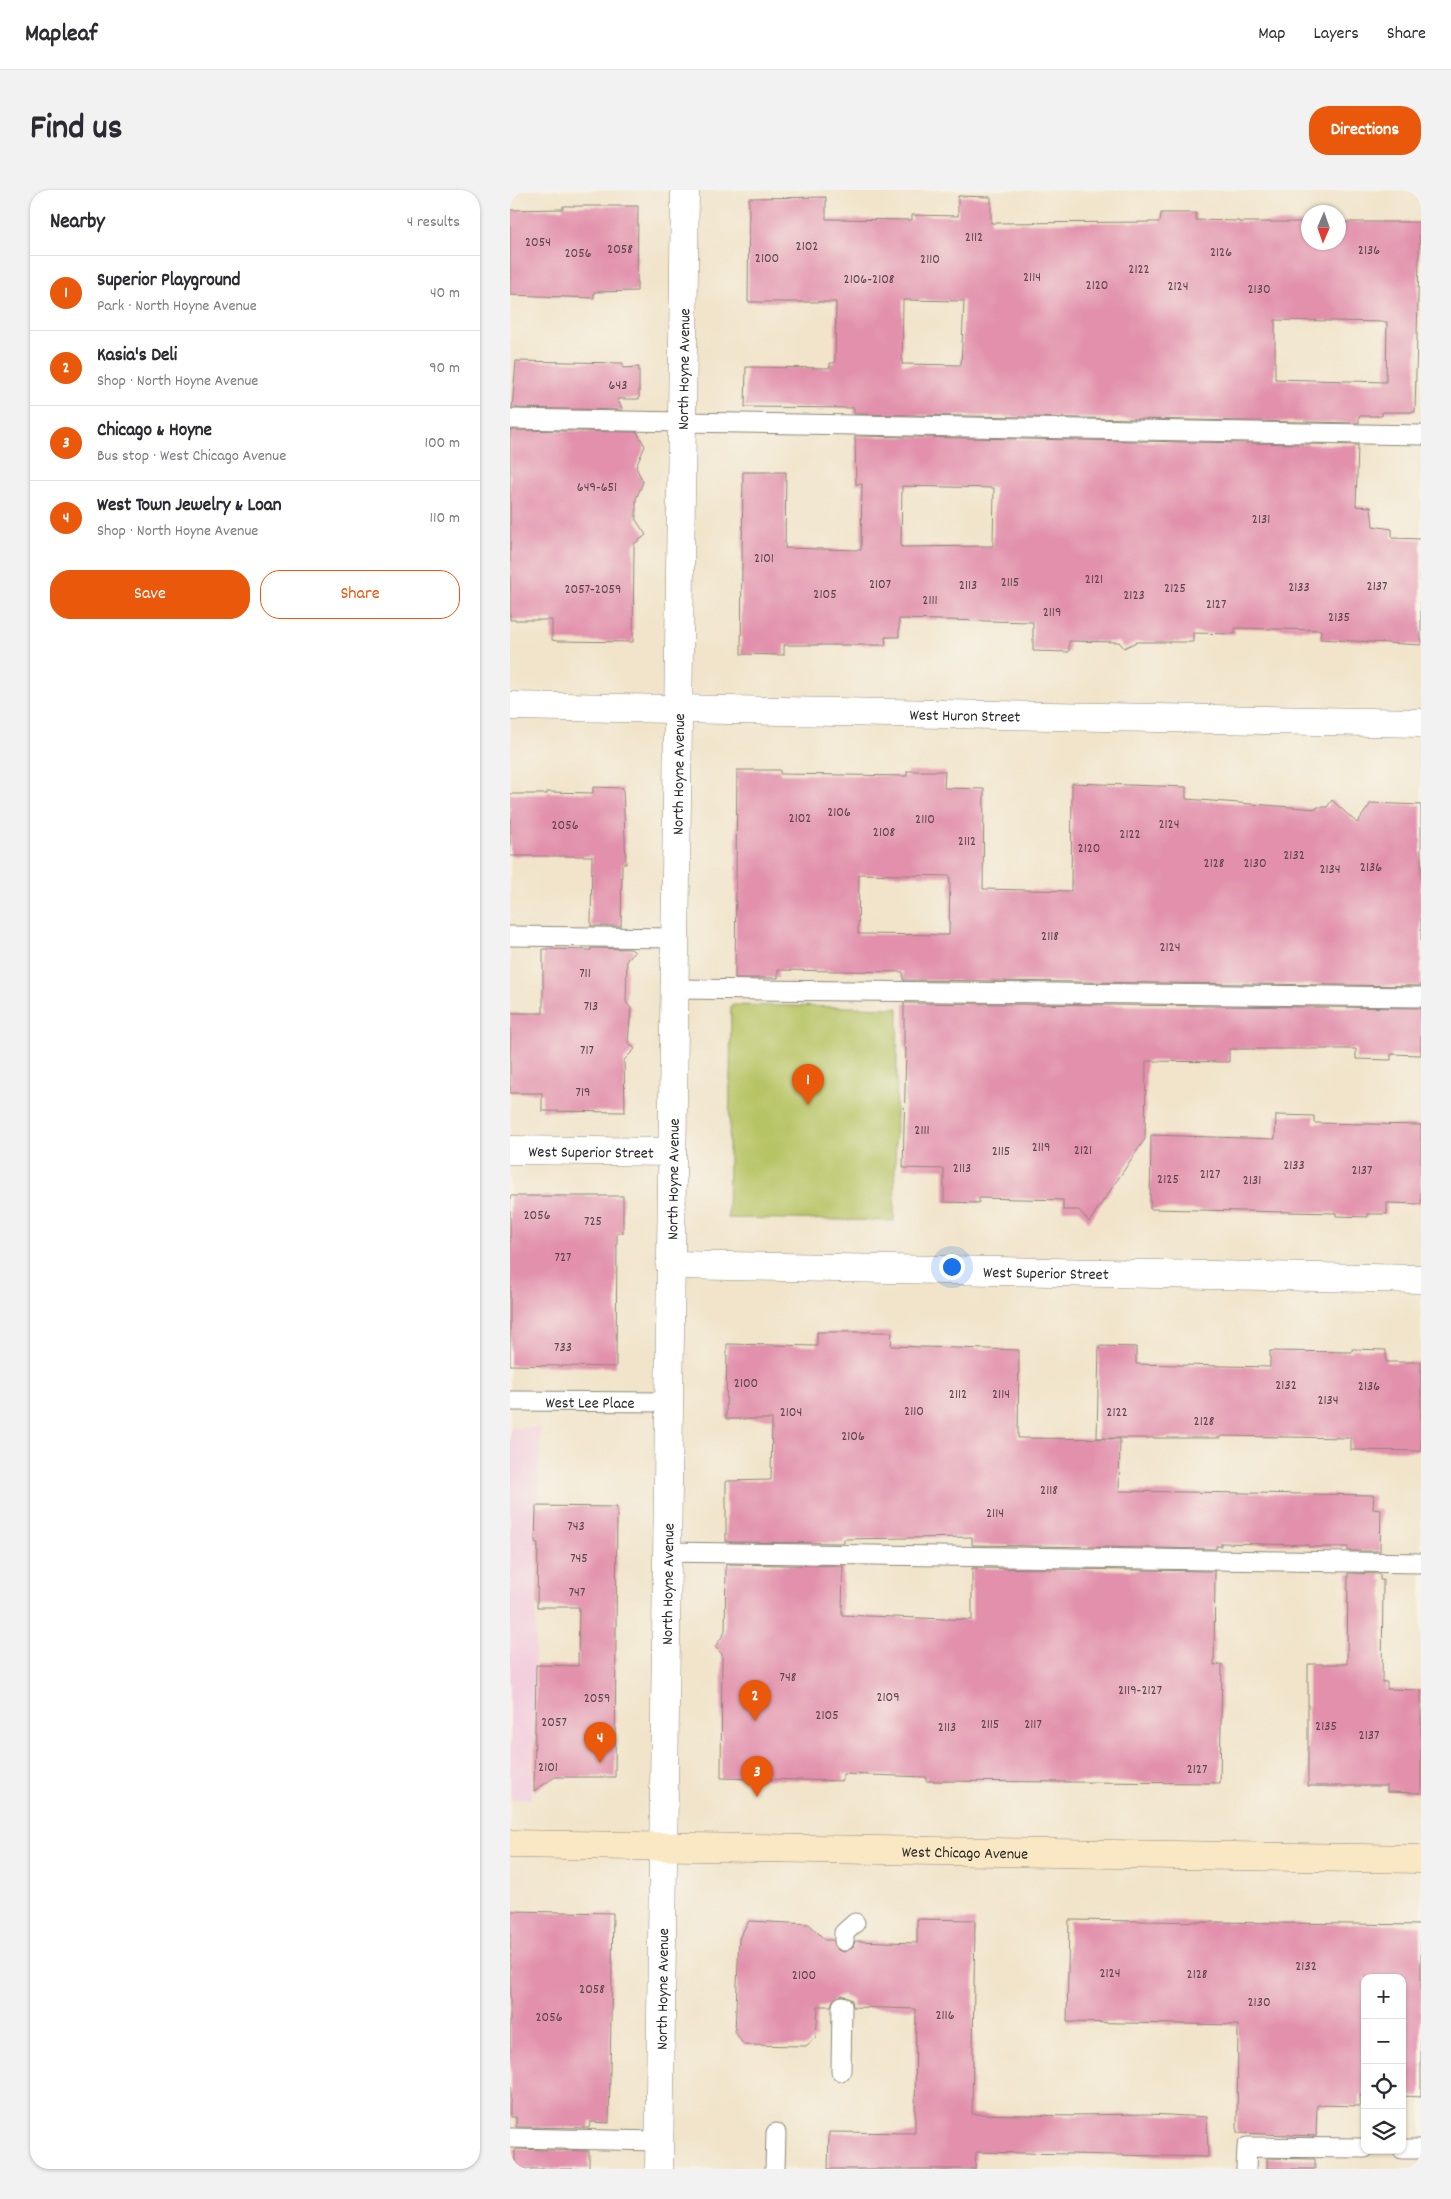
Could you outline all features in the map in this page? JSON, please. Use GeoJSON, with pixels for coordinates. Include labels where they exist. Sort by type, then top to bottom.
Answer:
{"type":"FeatureCollection","features":[{"type":"Feature","properties":{"kind":"main road","name":"West Chicago Avenue"},"geometry":{"type":"LineString","coordinates":[[510,1844],[1421,1859]]}},
{"type":"Feature","properties":{"kind":"street","name":"North Hoyne Avenue"},"geometry":{"type":"LineString","coordinates":[[659,2169],[685,190]]}},
{"type":"Feature","properties":{"kind":"street","name":"West Huron Street"},"geometry":{"type":"LineString","coordinates":[[510,706],[1421,723]]}},
{"type":"Feature","properties":{"kind":"street","name":"West Superior Street"},"geometry":{"type":"LineString","coordinates":[[510,1150],[672,1152]]}},
{"type":"Feature","properties":{"kind":"street","name":"West Superior Street"},"geometry":{"type":"LineString","coordinates":[[670,1265],[1421,1279]]}},
{"type":"Feature","properties":{"kind":"lane"},"geometry":{"type":"LineString","coordinates":[[510,419],[1421,436]]}},
{"type":"Feature","properties":{"kind":"lane"},"geometry":{"type":"LineString","coordinates":[[510,936],[675,938]]}},
{"type":"Feature","properties":{"kind":"lane"},"geometry":{"type":"LineString","coordinates":[[674,989],[1421,996]]}},
{"type":"Feature","properties":{"kind":"lane","name":"West Lee Place"},"geometry":{"type":"LineString","coordinates":[[510,1401],[669,1402]]}},
{"type":"Feature","properties":{"kind":"lane"},"geometry":{"type":"LineString","coordinates":[[667,1552],[1421,1562]]}},
{"type":"Feature","properties":{"kind":"lane"},"geometry":{"type":"LineString","coordinates":[[844,1941],[844,1933],[855,1923]]}},
{"type":"Feature","properties":{"kind":"lane"},"geometry":{"type":"LineString","coordinates":[[841,2071],[842,2006]]}},
{"type":"Feature","properties":{"kind":"lane"},"geometry":{"type":"LineString","coordinates":[[775,2169],[776,2133]]}},
{"type":"Feature","properties":{"kind":"lane"},"geometry":{"type":"LineString","coordinates":[[510,2138],[659,2141]]}},
{"type":"Feature","properties":{"kind":"lane"},"geometry":{"type":"LineString","coordinates":[[1246,2169],[1247,2147],[1361,2148]]}},
{"type":"Feature","properties":{"kind":"lane"},"geometry":{"type":"LineString","coordinates":[[1406,2149],[1421,2149]]}},
{"type":"Feature","properties":{"kind":"shaded area"},"geometry":{"type":"Polygon","coordinates":[[[510,1427],[540,1428],[532,1799],[510,1799],[510,1427]]]}},
{"type":"Feature","properties":{"kind":"green space"},"geometry":{"type":"Polygon","coordinates":[[[731,1005],[898,1008],[894,1221],[728,1218],[731,1005]]]}},
{"type":"Feature","properties":{"kind":"building"},"geometry":{"type":"Polygon","coordinates":[[[958,196],[991,197],[991,223],[1160,222],[1161,213],[1196,213],[1196,220],[1301,222],[1301,250],[1346,250],[1346,222],[1420,222],[1415,412],[1382,412],[1382,416],[1359,416],[1359,423],[854,414],[854,408],[745,407],[746,367],[830,368],[830,363],[835,363],[836,302],[748,302],[749,198],[826,197],[826,219],[912,220],[912,215],[958,216],[958,196]],[[903,300],[902,364],[961,365],[964,301],[903,300]],[[1275,320],[1275,379],[1386,382],[1387,322],[1275,320]]]}},
{"type":"Feature","properties":{"kind":"building"},"geometry":{"type":"Polygon","coordinates":[[[563,206],[638,206],[637,291],[594,292],[594,298],[510,295],[510,210],[563,209],[563,206]]]}},
{"type":"Feature","properties":{"kind":"building"},"geometry":{"type":"Polygon","coordinates":[[[516,361],[623,363],[623,368],[639,367],[639,399],[617,399],[623,410],[512,408],[516,361]]]}},
{"type":"Feature","properties":{"kind":"building"},"geometry":{"type":"Polygon","coordinates":[[[510,430],[637,432],[645,446],[636,467],[643,482],[636,499],[636,520],[646,535],[634,544],[633,642],[557,641],[552,640],[552,620],[510,620],[510,430]]]}},
{"type":"Feature","properties":{"kind":"building"},"geometry":{"type":"Polygon","coordinates":[[[855,436],[1358,445],[1356,506],[1371,507],[1373,526],[1392,529],[1392,538],[1421,539],[1421,645],[1320,639],[1321,630],[1235,628],[1235,634],[1193,633],[1193,642],[1136,642],[1124,648],[1119,642],[1069,641],[1069,652],[1033,651],[1033,622],[899,619],[899,637],[885,637],[886,645],[784,645],[784,655],[741,654],[743,472],[786,472],[785,548],[861,550],[862,484],[856,484],[855,436]],[[902,486],[901,547],[993,546],[994,488],[902,486]]]}},
{"type":"Feature","properties":{"kind":"building"},"geometry":{"type":"Polygon","coordinates":[[[737,770],[780,770],[780,774],[907,776],[907,771],[945,771],[944,788],[984,789],[983,889],[1071,891],[1072,783],[1186,787],[1186,799],[1317,809],[1317,807],[1327,807],[1332,800],[1357,823],[1371,803],[1421,805],[1421,986],[903,980],[903,972],[778,970],[778,978],[735,978],[737,770]],[[859,874],[858,934],[949,935],[950,876],[859,874]]]}},
{"type":"Feature","properties":{"kind":"building"},"geometry":{"type":"Polygon","coordinates":[[[593,787],[623,788],[626,864],[622,864],[621,926],[591,926],[592,856],[510,856],[510,794],[547,794],[547,792],[593,793],[593,787]]]}},
{"type":"Feature","properties":{"kind":"building"},"geometry":{"type":"Polygon","coordinates":[[[591,948],[631,949],[635,952],[627,959],[626,1002],[631,1008],[628,1042],[635,1049],[624,1060],[625,1112],[542,1111],[542,1093],[510,1093],[510,1013],[543,1013],[543,949],[591,950],[591,948]]]}},
{"type":"Feature","properties":{"kind":"building"},"geometry":{"type":"Polygon","coordinates":[[[904,1003],[1421,1008],[1421,1055],[1391,1054],[1391,1060],[1356,1059],[1356,1049],[1229,1049],[1229,1062],[1146,1061],[1145,1139],[1089,1222],[1079,1210],[1063,1210],[1063,1200],[979,1198],[979,1203],[944,1202],[944,1169],[903,1168],[906,1048],[904,1048],[904,1003]]]}},
{"type":"Feature","properties":{"kind":"building"},"geometry":{"type":"Polygon","coordinates":[[[1276,1115],[1314,1116],[1314,1123],[1421,1125],[1421,1204],[1387,1203],[1387,1214],[1368,1214],[1368,1217],[1336,1216],[1336,1213],[1150,1209],[1151,1135],[1275,1139],[1276,1115]]]}},
{"type":"Feature","properties":{"kind":"building"},"geometry":{"type":"Polygon","coordinates":[[[510,1196],[623,1196],[623,1233],[617,1233],[616,1367],[510,1365],[510,1196]]]}},
{"type":"Feature","properties":{"kind":"building"},"geometry":{"type":"Polygon","coordinates":[[[817,1332],[892,1332],[891,1346],[1019,1350],[1018,1438],[1120,1439],[1119,1491],[1374,1495],[1373,1509],[1381,1510],[1380,1551],[1348,1551],[1348,1547],[1221,1543],[1221,1546],[1216,1546],[1216,1549],[972,1545],[972,1537],[844,1539],[844,1543],[726,1542],[726,1481],[771,1480],[772,1419],[726,1419],[727,1344],[817,1346],[817,1332]]]}},
{"type":"Feature","properties":{"kind":"building"},"geometry":{"type":"Polygon","coordinates":[[[1099,1346],[1136,1347],[1136,1364],[1270,1367],[1270,1351],[1352,1352],[1352,1349],[1386,1350],[1386,1362],[1421,1362],[1421,1451],[1351,1450],[1351,1438],[1221,1436],[1221,1438],[1097,1438],[1099,1346]]]}},
{"type":"Feature","properties":{"kind":"building"},"geometry":{"type":"Polygon","coordinates":[[[536,1506],[617,1507],[615,1777],[555,1777],[534,1791],[536,1665],[578,1666],[579,1607],[537,1607],[538,1543],[535,1543],[536,1506]]]}},
{"type":"Feature","properties":{"kind":"building"},"geometry":{"type":"Polygon","coordinates":[[[726,1564],[843,1566],[842,1615],[972,1620],[972,1568],[1215,1571],[1214,1665],[1222,1664],[1220,1783],[926,1781],[926,1777],[843,1774],[843,1781],[721,1778],[722,1654],[715,1647],[725,1632],[726,1564]]]}},
{"type":"Feature","properties":{"kind":"building"},"geometry":{"type":"Polygon","coordinates":[[[1348,1573],[1380,1574],[1380,1580],[1383,1580],[1382,1682],[1387,1682],[1387,1689],[1421,1690],[1421,1793],[1387,1792],[1387,1786],[1308,1786],[1308,1664],[1347,1664],[1348,1573]]]}},
{"type":"Feature","properties":{"kind":"building"},"geometry":{"type":"Polygon","coordinates":[[[510,1911],[613,1913],[609,2123],[590,2122],[589,2128],[516,2127],[516,2117],[510,2117],[510,1911]]]}},
{"type":"Feature","properties":{"kind":"building"},"geometry":{"type":"Polygon","coordinates":[[[917,1919],[975,1920],[972,2114],[1073,2116],[1149,2114],[1207,2117],[1208,2157],[976,2152],[975,2169],[828,2169],[829,2132],[915,2133],[916,2009],[853,2007],[852,2000],[842,1995],[833,2000],[831,2006],[818,2006],[816,2037],[806,2046],[744,2045],[735,2032],[739,1938],[749,1921],[809,1924],[825,1940],[833,1940],[838,1950],[844,1952],[853,1947],[855,1941],[917,1943],[917,1919]]]}},
{"type":"Feature","properties":{"kind":"building"},"geometry":{"type":"Polygon","coordinates":[[[1069,1920],[1421,1925],[1421,2097],[1406,2096],[1406,1974],[1361,1974],[1360,2106],[1317,2105],[1316,2136],[1237,2133],[1238,2025],[1067,2022],[1069,1920]]]}},
{"type":"Feature","properties":{"kind":"building"},"geometry":{"type":"Polygon","coordinates":[[[515,2149],[589,2151],[589,2169],[515,2169],[515,2149]]]}},
{"type":"Feature","properties":{"kind":"building"},"geometry":{"type":"Polygon","coordinates":[[[1267,2158],[1315,2159],[1315,2169],[1267,2169],[1267,2158]]]}},
{"type":"Feature","properties":{"kind":"place","name":"Superior Playground"},"geometry":{"type":"Point","coordinates":[808,1105]}},
{"type":"Feature","properties":{"kind":"place","name":"Kasia's Deli"},"geometry":{"type":"Point","coordinates":[755,1721]}},
{"type":"Feature","properties":{"kind":"place","name":"West Town Jewelry & Loan"},"geometry":{"type":"Point","coordinates":[600,1763]}},
{"type":"Feature","properties":{"kind":"place","name":"Chicago & Hoyne"},"geometry":{"type":"Point","coordinates":[757,1797]}}]}
